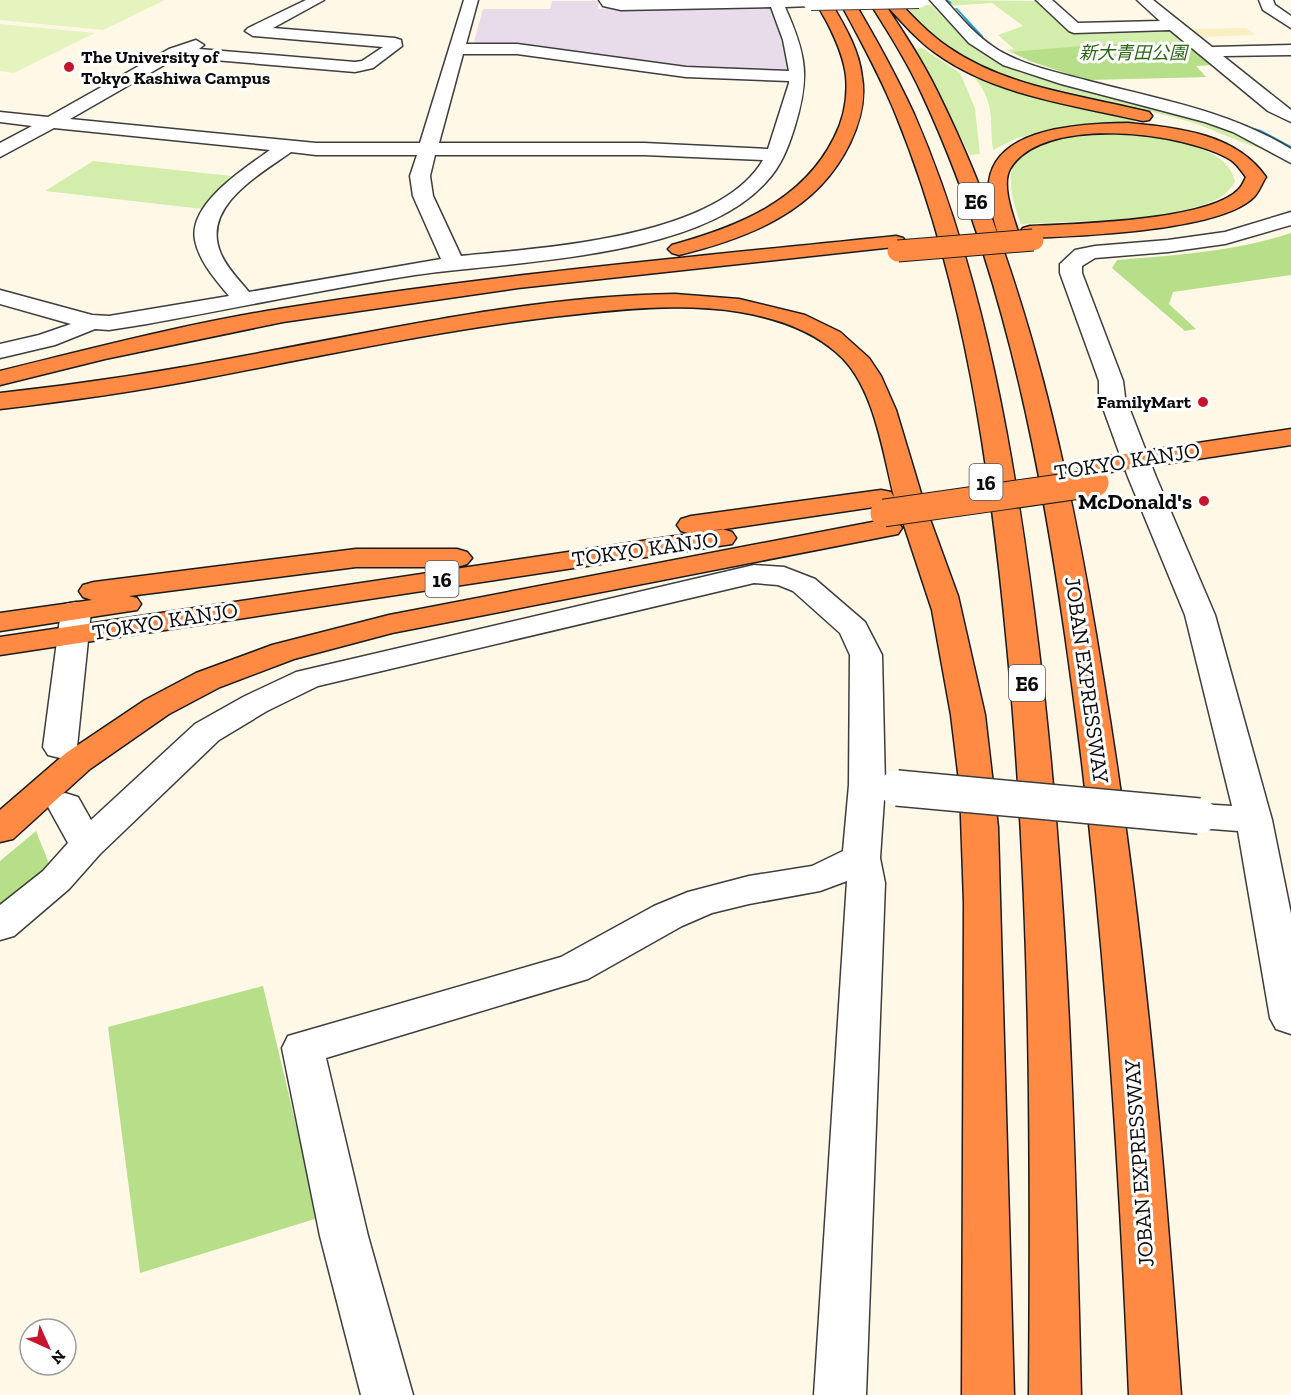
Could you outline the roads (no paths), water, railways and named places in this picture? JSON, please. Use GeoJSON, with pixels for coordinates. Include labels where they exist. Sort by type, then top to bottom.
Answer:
{"type":"FeatureCollection","features":[{"type":"Feature","properties":{"kind":"highway","name":"E6"},"geometry":{"type":"LineString","coordinates":[[846,0],[869,38],[913,132],[948,232],[964,290],[991,420],[1013,552],[1033,735],[1046,952],[1055,1395]]}},
{"type":"Feature","properties":{"kind":"highway","name":"JOBAN EXPRESSWAY"},"geometry":{"type":"LineString","coordinates":[[874,0],[928,90],[972,190],[1007,290],[1039,417],[1068,554],[1100,755],[1124,971],[1155,1395]]}},
{"type":"Feature","properties":{"kind":"highway"},"geometry":{"type":"LineString","coordinates":[[889,0],[932,44],[974,69],[1024,87],[1177,124],[1215,136],[1251,151],[1262,158],[1276,174]]}},
{"type":"Feature","properties":{"kind":"highway"},"geometry":{"type":"LineString","coordinates":[[0,378],[105,352],[283,315],[518,281],[646,256],[716,239],[777,214],[814,184],[828,167],[844,138],[854,106],[855,91],[848,52],[817,1]]}},
{"type":"Feature","properties":{"kind":"highway"},"geometry":{"type":"LineString","coordinates":[[1031,236],[1196,215],[1239,201],[1252,190],[1256,177],[1248,164],[1228,151],[1204,142],[1169,134],[1093,129],[1061,132],[1035,139],[1015,150],[1002,164],[999,173],[1000,199],[1026,291],[1039,417]]}},
{"type":"Feature","properties":{"kind":"highway"},"geometry":{"type":"LineString","coordinates":[[518,281],[897,246],[1031,236],[1168,230],[1224,219],[1260,205]]}},
{"type":"Feature","properties":{"kind":"highway"},"geometry":{"type":"LineString","coordinates":[[464,321],[556,294],[617,282],[897,246]]}},
{"type":"Feature","properties":{"kind":"highway"},"geometry":{"type":"LineString","coordinates":[[0,401],[45,397],[311,352],[464,321],[606,304],[653,301],[693,300],[749,307],[799,321],[836,341],[863,366],[878,394],[921,537],[946,608],[968,720],[979,821],[983,951],[989,1295],[988,1395]]}},
{"type":"Feature","properties":{"kind":"highway"},"geometry":{"type":"LineString","coordinates":[[0,410],[45,397]]}},
{"type":"Feature","properties":{"kind":"highway","name":"TOKYO KANJO"},"geometry":{"type":"LineString","coordinates":[[0,646],[75,623],[457,558],[884,513],[1139,468],[1291,437]]}},
{"type":"Feature","properties":{"kind":"highway","name":"TOKYO KANJO"},"geometry":{"type":"LineString","coordinates":[[1139,468],[1291,454]]}},
{"type":"Feature","properties":{"kind":"highway","name":"TOKYO KANJO"},"geometry":{"type":"LineString","coordinates":[[0,622],[75,623],[983,500],[1093,475]]}},
{"type":"Feature","properties":{"kind":"highway"},"geometry":{"type":"LineString","coordinates":[[0,830],[78,761],[157,707],[208,680],[283,652],[388,624],[884,513]]}},
{"type":"Feature","properties":{"kind":"highway"},"geometry":{"type":"LineString","coordinates":[[0,603],[356,558],[457,558]]}},
{"type":"Feature","properties":{"kind":"street"},"geometry":{"type":"LineString","coordinates":[[454,264],[423,196],[420,176],[471,0]]}},
{"type":"Feature","properties":{"kind":"street"},"geometry":{"type":"LineString","coordinates":[[606,0],[608,3],[621,6],[920,0]]}},
{"type":"Feature","properties":{"kind":"street"},"geometry":{"type":"LineString","coordinates":[[936,0],[960,27],[1002,58],[1048,74],[1162,104],[1245,130],[1291,157]]}},
{"type":"Feature","properties":{"kind":"street"},"geometry":{"type":"LineString","coordinates":[[1043,0],[1074,28],[1174,26]]}},
{"type":"Feature","properties":{"kind":"street"},"geometry":{"type":"LineString","coordinates":[[1144,0],[1274,107],[1291,117]]}},
{"type":"Feature","properties":{"kind":"street"},"geometry":{"type":"LineString","coordinates":[[1266,0],[1268,6],[1291,23]]}},
{"type":"Feature","properties":{"kind":"street"},"geometry":{"type":"LineString","coordinates":[[0,297],[91,322],[109,322],[375,274],[580,248],[633,239],[673,228],[713,211],[756,183],[782,140],[797,76],[794,53],[776,2]]}},
{"type":"Feature","properties":{"kind":"street"},"geometry":{"type":"LineString","coordinates":[[234,36],[253,31],[291,14],[315,8]]}},
{"type":"Feature","properties":{"kind":"street"},"geometry":{"type":"LineString","coordinates":[[343,38],[364,24]]}},
{"type":"Feature","properties":{"kind":"street"},"geometry":{"type":"LineString","coordinates":[[175,52],[355,67],[367,65],[395,43],[253,31]]}},
{"type":"Feature","properties":{"kind":"street"},"geometry":{"type":"LineString","coordinates":[[0,151],[175,52],[215,40]]}},
{"type":"Feature","properties":{"kind":"street"},"geometry":{"type":"LineString","coordinates":[[457,49],[517,50],[697,73],[797,76]]}},
{"type":"Feature","properties":{"kind":"street"},"geometry":{"type":"LineString","coordinates":[[1208,52],[1291,50]]}},
{"type":"Feature","properties":{"kind":"street"},"geometry":{"type":"LineString","coordinates":[[0,117],[286,147],[335,150],[644,149],[775,155]]}},
{"type":"Feature","properties":{"kind":"street"},"geometry":{"type":"LineString","coordinates":[[243,299],[209,254],[204,230],[206,220],[223,196],[286,147]]}},
{"type":"Feature","properties":{"kind":"street"},"geometry":{"type":"LineString","coordinates":[[1291,218],[1225,238],[1168,246],[1095,252],[1083,255],[1071,264],[1071,273],[1111,381],[1112,397],[1200,615],[1254,820],[1291,1018]]}},
{"type":"Feature","properties":{"kind":"street"},"geometry":{"type":"LineString","coordinates":[[0,351],[46,341],[78,330],[91,322]]}},
{"type":"Feature","properties":{"kind":"street"},"geometry":{"type":"LineString","coordinates":[[0,926],[56,880],[87,845],[207,732],[255,704],[308,679],[754,574],[784,576],[804,585],[854,629],[866,656],[882,786],[861,858],[866,883],[840,1395]]}},
{"type":"Feature","properties":{"kind":"street"},"geometry":{"type":"LineString","coordinates":[[60,747],[75,623]]}},
{"type":"Feature","properties":{"kind":"street"},"geometry":{"type":"LineString","coordinates":[[882,786],[1254,820]]}},
{"type":"Feature","properties":{"kind":"street"},"geometry":{"type":"LineString","coordinates":[[65,805],[87,845]]}},
{"type":"Feature","properties":{"kind":"street"},"geometry":{"type":"LineString","coordinates":[[387,1395],[344,1236],[303,1048],[574,968],[668,916],[702,902],[749,890],[820,878],[861,858]]}},
{"type":"Feature","properties":{"kind":"waterway"},"geometry":{"type":"LineString","coordinates":[[946,0],[950,3]]}},
{"type":"Feature","properties":{"kind":"waterway"},"geometry":{"type":"LineString","coordinates":[[956,9],[982,37]]}},
{"type":"Feature","properties":{"kind":"waterway"},"geometry":{"type":"LineString","coordinates":[[1006,54],[1022,62]]}},
{"type":"Feature","properties":{"kind":"waterway"},"geometry":{"type":"LineString","coordinates":[[1230,122],[1259,131],[1291,148]]}},
{"type":"Feature","properties":{"kind":"place","name":"The University of Tokyo Kashiwa Campus"},"geometry":{"type":"Point","coordinates":[69,67]}},
{"type":"Feature","properties":{"kind":"place","name":"FamilyMart"},"geometry":{"type":"Point","coordinates":[1203,402]}},
{"type":"Feature","properties":{"kind":"place","name":"McDonald's"},"geometry":{"type":"Point","coordinates":[1204,501]}},
{"type":"Feature","properties":{"kind":"park label","name":"新大青田公園"},"geometry":{"type":"Point","coordinates":[1133,53]}}]}
